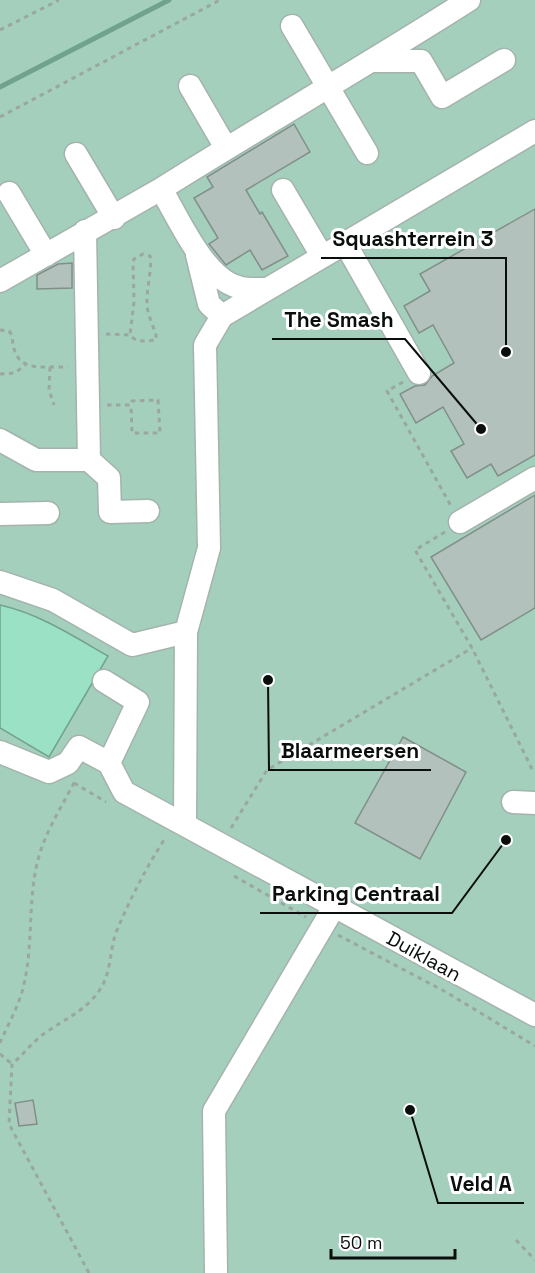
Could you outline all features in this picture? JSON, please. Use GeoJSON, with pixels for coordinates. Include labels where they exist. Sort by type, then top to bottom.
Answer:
{"type":"FeatureCollection","features":[{"type":"Feature","properties":{"kind":"street"},"geometry":{"type":"LineString","coordinates":[[0,281],[85,231],[114,218],[469,0]]}},
{"type":"Feature","properties":{"kind":"street"},"geometry":{"type":"LineString","coordinates":[[292,26],[367,153]]}},
{"type":"Feature","properties":{"kind":"street"},"geometry":{"type":"LineString","coordinates":[[373,61],[421,61],[442,97],[504,60]]}},
{"type":"Feature","properties":{"kind":"street"},"geometry":{"type":"LineString","coordinates":[[190,86],[226,148]]}},
{"type":"Feature","properties":{"kind":"street"},"geometry":{"type":"LineString","coordinates":[[185,825],[186,632],[209,548],[206,345],[222,316],[535,131]]}},
{"type":"Feature","properties":{"kind":"street"},"geometry":{"type":"LineString","coordinates":[[76,153],[114,218]]}},
{"type":"Feature","properties":{"kind":"street"},"geometry":{"type":"LineString","coordinates":[[161,189],[207,266],[219,278],[237,287],[267,289]]}},
{"type":"Feature","properties":{"kind":"street"},"geometry":{"type":"LineString","coordinates":[[284,189],[322,256]]}},
{"type":"Feature","properties":{"kind":"street"},"geometry":{"type":"LineString","coordinates":[[9,193],[46,255]]}},
{"type":"Feature","properties":{"kind":"street"},"geometry":{"type":"LineString","coordinates":[[85,231],[89,460]]}},
{"type":"Feature","properties":{"kind":"street"},"geometry":{"type":"LineString","coordinates":[[345,243],[419,373]]}},
{"type":"Feature","properties":{"kind":"street"},"geometry":{"type":"LineString","coordinates":[[195,247],[209,304],[222,316]]}},
{"type":"Feature","properties":{"kind":"street"},"geometry":{"type":"LineString","coordinates":[[0,441],[36,460],[89,460],[109,478],[110,512],[148,512]]}},
{"type":"Feature","properties":{"kind":"street"},"geometry":{"type":"LineString","coordinates":[[460,522],[535,478]]}},
{"type":"Feature","properties":{"kind":"street"},"geometry":{"type":"LineString","coordinates":[[0,514],[48,513]]}},
{"type":"Feature","properties":{"kind":"street"},"geometry":{"type":"LineString","coordinates":[[0,582],[53,600],[132,645],[186,632]]}},
{"type":"Feature","properties":{"kind":"street"},"geometry":{"type":"LineString","coordinates":[[0,752],[49,772],[68,763],[79,747],[99,758],[138,702],[104,681]]}},
{"type":"Feature","properties":{"kind":"street","name":"Duiklaan"},"geometry":{"type":"LineString","coordinates":[[99,758],[124,792],[535,1015]]}},
{"type":"Feature","properties":{"kind":"street"},"geometry":{"type":"LineString","coordinates":[[216,1273],[214,1111],[334,907]]}},
{"type":"Feature","properties":{"kind":"path"},"geometry":{"type":"LineString","coordinates":[[0,30],[59,0]]}},
{"type":"Feature","properties":{"kind":"path"},"geometry":{"type":"LineString","coordinates":[[0,117],[220,0]]}},
{"type":"Feature","properties":{"kind":"path"},"geometry":{"type":"LineString","coordinates":[[87,334],[130,335],[133,339],[142,342],[156,340],[147,307],[147,286],[152,261],[150,256],[143,254],[133,262],[134,310],[130,335]]}},
{"type":"Feature","properties":{"kind":"path"},"geometry":{"type":"LineString","coordinates":[[0,330],[9,331],[12,335],[13,351],[16,357],[26,365],[88,368]]}},
{"type":"Feature","properties":{"kind":"path"},"geometry":{"type":"LineString","coordinates":[[0,374],[15,373],[26,365]]}},
{"type":"Feature","properties":{"kind":"path"},"geometry":{"type":"LineString","coordinates":[[50,367],[49,390],[54,405]]}},
{"type":"Feature","properties":{"kind":"path"},"geometry":{"type":"LineString","coordinates":[[419,373],[387,391],[460,522],[415,550],[472,648],[532,769]]}},
{"type":"Feature","properties":{"kind":"path"},"geometry":{"type":"LineString","coordinates":[[158,400],[160,433],[132,433],[131,405],[132,401],[158,400]]}},
{"type":"Feature","properties":{"kind":"path"},"geometry":{"type":"LineString","coordinates":[[88,405],[131,405]]}},
{"type":"Feature","properties":{"kind":"path"},"geometry":{"type":"LineString","coordinates":[[221,845],[267,770],[472,648]]}},
{"type":"Feature","properties":{"kind":"path"},"geometry":{"type":"LineString","coordinates":[[0,1043],[24,985],[29,951],[32,886],[46,835],[99,758]]}},
{"type":"Feature","properties":{"kind":"path"},"geometry":{"type":"LineString","coordinates":[[89,1273],[9,1124],[12,1064],[44,1034],[72,1017],[99,990],[107,977],[116,932],[138,884],[166,837],[185,825]]}},
{"type":"Feature","properties":{"kind":"path"},"geometry":{"type":"LineString","coordinates":[[322,926],[446,992],[535,1046]]}},
{"type":"Feature","properties":{"kind":"path"},"geometry":{"type":"LineString","coordinates":[[0,1054],[12,1064]]}},
{"type":"Feature","properties":{"kind":"path"},"geometry":{"type":"LineString","coordinates":[[516,1239],[535,1260]]}},
{"type":"Feature","properties":{"kind":"shaded area"},"geometry":{"type":"Polygon","coordinates":[[[0,0],[535,0],[535,1273],[0,1273],[0,0]]]}},
{"type":"Feature","properties":{"kind":"shaded area"},"geometry":{"type":"Polygon","coordinates":[[[0,605],[43,620],[108,656],[49,757],[0,728],[0,605]]]}},
{"type":"Feature","properties":{"kind":"building"},"geometry":{"type":"Polygon","coordinates":[[[294,124],[310,152],[246,190],[288,256],[262,270],[250,250],[226,265],[209,244],[218,238],[194,198],[213,187],[207,177],[294,124]]]}},
{"type":"Feature","properties":{"kind":"building"},"geometry":{"type":"Polygon","coordinates":[[[535,209],[535,455],[498,476],[491,464],[467,478],[451,451],[464,444],[443,407],[416,423],[400,394],[415,386],[425,385],[432,376],[454,363],[433,325],[419,333],[404,306],[430,291],[420,274],[535,209]]]}},
{"type":"Feature","properties":{"kind":"building"},"geometry":{"type":"Polygon","coordinates":[[[72,263],[72,288],[37,289],[37,275],[58,264],[72,263]]]}},
{"type":"Feature","properties":{"kind":"building"},"geometry":{"type":"Polygon","coordinates":[[[535,495],[535,608],[481,640],[431,557],[535,495]]]}},
{"type":"Feature","properties":{"kind":"building"},"geometry":{"type":"Polygon","coordinates":[[[403,737],[466,772],[420,859],[355,823],[403,737]]]}},
{"type":"Feature","properties":{"kind":"building"},"geometry":{"type":"Polygon","coordinates":[[[33,1100],[37,1124],[19,1126],[15,1103],[33,1100]]]}},
{"type":"Feature","properties":{"kind":"waterway"},"geometry":{"type":"LineString","coordinates":[[0,87],[169,0]]}},
{"type":"Feature","properties":{"kind":"place","name":"Squashterrein 3"},"geometry":{"type":"Point","coordinates":[506,352]}},
{"type":"Feature","properties":{"kind":"place","name":"The Smash"},"geometry":{"type":"Point","coordinates":[481,429]}},
{"type":"Feature","properties":{"kind":"place","name":"Blaarmeersen"},"geometry":{"type":"Point","coordinates":[268,680]}},
{"type":"Feature","properties":{"kind":"place","name":"Parking Centraal"},"geometry":{"type":"Point","coordinates":[506,840]}},
{"type":"Feature","properties":{"kind":"place","name":"Veld A"},"geometry":{"type":"Point","coordinates":[410,1110]}}]}
